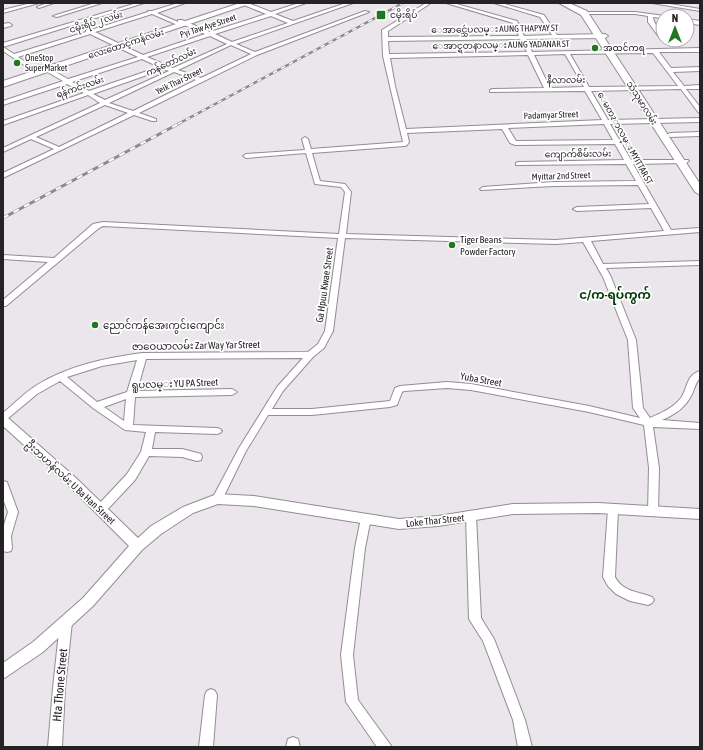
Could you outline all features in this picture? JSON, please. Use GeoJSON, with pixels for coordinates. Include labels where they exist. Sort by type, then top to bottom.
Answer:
{"type":"FeatureCollection","features":[{"type":"Feature","properties":{"kind":"main road","name":"လေးထောင့်ကန်လမ်း"},"geometry":{"type":"LineString","coordinates":[[181,23],[236,3]]}},
{"type":"Feature","properties":{"kind":"main road","name":"လေးထောင့်ကန်လမ်း"},"geometry":{"type":"LineString","coordinates":[[4,81],[40,68],[246,3]]}},
{"type":"Feature","properties":{"kind":"main road"},"geometry":{"type":"LineString","coordinates":[[563,3],[586,10]]}},
{"type":"Feature","properties":{"kind":"main road","name":"သံသုမာလမ်း"},"geometry":{"type":"LineString","coordinates":[[586,10],[682,160],[700,192]]}},
{"type":"Feature","properties":{"kind":"main road","name":"လေးထောင့်ကန်လမ်း"},"geometry":{"type":"LineString","coordinates":[[4,81],[40,68]]}},
{"type":"Feature","properties":{"kind":"main road","name":"သံသုမာလမ်း"},"geometry":{"type":"LineString","coordinates":[[656,120],[670,135],[682,160],[700,181]]}},
{"type":"Feature","properties":{"kind":"street"},"geometry":{"type":"LineString","coordinates":[[3,12],[27,4],[38,5],[52,3]]}},
{"type":"Feature","properties":{"kind":"street"},"geometry":{"type":"LineString","coordinates":[[54,16],[100,3]]}},
{"type":"Feature","properties":{"kind":"street"},"geometry":{"type":"LineString","coordinates":[[3,44],[72,24],[132,4],[142,3]]}},
{"type":"Feature","properties":{"kind":"street","name":"ငမိုးရိပ် ၂ လမ်း"},"geometry":{"type":"LineString","coordinates":[[14,56],[183,3]]}},
{"type":"Feature","properties":{"kind":"street"},"geometry":{"type":"LineString","coordinates":[[246,3],[293,23]]}},
{"type":"Feature","properties":{"kind":"street","name":"Pyi Taw Aye Street"},"geometry":{"type":"LineString","coordinates":[[3,103],[304,3]]}},
{"type":"Feature","properties":{"kind":"street"},"geometry":{"type":"LineString","coordinates":[[246,156],[298,153],[308,150],[402,145],[406,142],[389,76],[386,56],[385,30],[429,3]]}},
{"type":"Feature","properties":{"kind":"street"},"geometry":{"type":"LineString","coordinates":[[448,3],[515,22],[548,90]]}},
{"type":"Feature","properties":{"kind":"street"},"geometry":{"type":"LineString","coordinates":[[496,3],[542,16],[556,37]]}},
{"type":"Feature","properties":{"kind":"street"},"geometry":{"type":"LineString","coordinates":[[654,3],[677,5],[700,11]]}},
{"type":"Feature","properties":{"kind":"street"},"geometry":{"type":"LineString","coordinates":[[132,4],[151,13],[210,34],[255,54]]}},
{"type":"Feature","properties":{"kind":"street","name":"ကန်တော်လမ်း"},"geometry":{"type":"LineString","coordinates":[[3,150],[230,44],[348,4]]}},
{"type":"Feature","properties":{"kind":"street","name":"Yeik Thar Street"},"geometry":{"type":"LineString","coordinates":[[3,176],[255,54],[367,12],[360,9]]}},
{"type":"Feature","properties":{"kind":"street"},"geometry":{"type":"LineString","coordinates":[[586,10],[655,16]]}},
{"type":"Feature","properties":{"kind":"street"},"geometry":{"type":"LineString","coordinates":[[650,15],[651,22],[655,28]]}},
{"type":"Feature","properties":{"kind":"street"},"geometry":{"type":"LineString","coordinates":[[72,24],[164,67],[201,80]]}},
{"type":"Feature","properties":{"kind":"street"},"geometry":{"type":"LineString","coordinates":[[3,40],[24,35]]}},
{"type":"Feature","properties":{"kind":"street","name":"ေအာင္သေဴပလမ္း AUNG THAPYAY ST"},"geometry":{"type":"LineString","coordinates":[[386,39],[602,36]]}},
{"type":"Feature","properties":{"kind":"street"},"geometry":{"type":"LineString","coordinates":[[3,49],[14,56],[68,82],[105,103],[154,120]]}},
{"type":"Feature","properties":{"kind":"street","name":"ေအာင္ရတနာလမ္း AUNG YADANAR ST"},"geometry":{"type":"LineString","coordinates":[[386,56],[700,50]]}},
{"type":"Feature","properties":{"kind":"street"},"geometry":{"type":"LineString","coordinates":[[655,51],[682,87],[697,103],[700,111]]}},
{"type":"Feature","properties":{"kind":"street","name":"ေမတၩာလမ္း MYITTAR ST"},"geometry":{"type":"LineString","coordinates":[[567,53],[668,232]]}},
{"type":"Feature","properties":{"kind":"street","name":"ရန်ကင်းလမ်း"},"geometry":{"type":"LineString","coordinates":[[3,123],[164,67]]}},
{"type":"Feature","properties":{"kind":"street"},"geometry":{"type":"LineString","coordinates":[[669,70],[700,69]]}},
{"type":"Feature","properties":{"kind":"street","name":"နီလာလမ်း"},"geometry":{"type":"LineString","coordinates":[[492,91],[700,87]]}},
{"type":"Feature","properties":{"kind":"street","name":"Padamyar Street"},"geometry":{"type":"LineString","coordinates":[[404,131],[656,120],[700,120]]}},
{"type":"Feature","properties":{"kind":"street"},"geometry":{"type":"LineString","coordinates":[[504,126],[512,142],[515,143],[617,142]]}},
{"type":"Feature","properties":{"kind":"street"},"geometry":{"type":"LineString","coordinates":[[670,135],[700,134]]}},
{"type":"Feature","properties":{"kind":"street"},"geometry":{"type":"LineString","coordinates":[[31,137],[59,149]]}},
{"type":"Feature","properties":{"kind":"street","name":"Ga Hpuu Kwae Street"},"geometry":{"type":"LineString","coordinates":[[217,499],[242,450],[280,389],[310,355],[321,346],[329,331],[348,192],[343,185],[317,183],[305,139]]}},
{"type":"Feature","properties":{"kind":"street","name":"ကျောက်စိမ်းလမ်း"},"geometry":{"type":"LineString","coordinates":[[518,164],[682,160]]}},
{"type":"Feature","properties":{"kind":"street","name":"Myittar 2nd Street"},"geometry":{"type":"LineString","coordinates":[[483,189],[553,184],[640,183]]}},
{"type":"Feature","properties":{"kind":"street"},"geometry":{"type":"LineString","coordinates":[[577,209],[653,206]]}},
{"type":"Feature","properties":{"kind":"street"},"geometry":{"type":"LineString","coordinates":[[3,304],[96,226],[103,224],[343,236],[556,242],[700,230]]}},
{"type":"Feature","properties":{"kind":"street"},"geometry":{"type":"LineString","coordinates":[[586,240],[602,266],[632,340],[638,408],[648,423],[654,468],[653,512]]}},
{"type":"Feature","properties":{"kind":"street"},"geometry":{"type":"LineString","coordinates":[[3,257],[55,260]]}},
{"type":"Feature","properties":{"kind":"street"},"geometry":{"type":"LineString","coordinates":[[602,266],[700,263]]}},
{"type":"Feature","properties":{"kind":"street","name":"ဇာဝေယာလမ်း Zar Way Yar Street"},"geometry":{"type":"LineString","coordinates":[[3,419],[37,389],[60,376],[94,365],[142,356],[310,355]]}},
{"type":"Feature","properties":{"kind":"street"},"geometry":{"type":"LineString","coordinates":[[128,428],[131,394],[142,356]]}},
{"type":"Feature","properties":{"kind":"street"},"geometry":{"type":"LineString","coordinates":[[648,423],[670,412],[684,400],[693,378],[700,374]]}},
{"type":"Feature","properties":{"kind":"street"},"geometry":{"type":"LineString","coordinates":[[60,376],[96,406],[128,428],[151,430],[217,431]]}},
{"type":"Feature","properties":{"kind":"street","name":"Yuba Street"},"geometry":{"type":"LineString","coordinates":[[266,412],[312,412],[390,404],[394,403],[398,390],[403,388],[447,385],[471,387],[589,409],[648,423],[700,426]]}},
{"type":"Feature","properties":{"kind":"street","name":"ရူပလမ္း YU PA Street"},"geometry":{"type":"LineString","coordinates":[[96,406],[131,394],[232,392]]}},
{"type":"Feature","properties":{"kind":"street","name":"ဦးဘဟန်လမ်း U Ba Han Street"},"geometry":{"type":"LineString","coordinates":[[3,419],[51,460],[102,508],[137,546]]}},
{"type":"Feature","properties":{"kind":"street"},"geometry":{"type":"LineString","coordinates":[[102,508],[131,477],[146,452],[151,430]]}},
{"type":"Feature","properties":{"kind":"street"},"geometry":{"type":"LineString","coordinates":[[146,452],[182,453],[197,458]]}},
{"type":"Feature","properties":{"kind":"street"},"geometry":{"type":"LineString","coordinates":[[3,485],[13,512],[6,536],[7,548]]}},
{"type":"Feature","properties":{"kind":"street","name":"Loke Thar Street"},"geometry":{"type":"LineString","coordinates":[[3,672],[38,647],[88,602],[137,546],[156,530],[188,510],[217,499],[254,501],[399,524],[438,521],[513,509],[613,509],[700,514]]}},
{"type":"Feature","properties":{"kind":"street"},"geometry":{"type":"LineString","coordinates":[[613,509],[608,577],[613,587],[624,594],[648,600]]}},
{"type":"Feature","properties":{"kind":"street"},"geometry":{"type":"LineString","coordinates":[[470,516],[475,619],[488,639],[519,720],[525,747]]}},
{"type":"Feature","properties":{"kind":"street"},"geometry":{"type":"LineString","coordinates":[[366,518],[360,548],[347,655],[352,702],[385,747]]}},
{"type":"Feature","properties":{"kind":"street","name":"Hta Thone Street"},"geometry":{"type":"LineString","coordinates":[[55,747],[66,622]]}},
{"type":"Feature","properties":{"kind":"street"},"geometry":{"type":"LineString","coordinates":[[206,747],[211,695]]}},
{"type":"Feature","properties":{"kind":"railway"},"geometry":{"type":"LineString","coordinates":[[178,124],[403,3]]}},
{"type":"Feature","properties":{"kind":"railway"},"geometry":{"type":"LineString","coordinates":[[3,218],[180,123]]}},
{"type":"Feature","properties":{"kind":"place","name":"ငမိုးရိပ်"},"geometry":{"type":"Point","coordinates":[381,15]}},
{"type":"Feature","properties":{"kind":"place","name":"အထင်ကရ"},"geometry":{"type":"Point","coordinates":[595,48]}},
{"type":"Feature","properties":{"kind":"place","name":"OneStop SuperMarket"},"geometry":{"type":"Point","coordinates":[17,63]}},
{"type":"Feature","properties":{"kind":"place","name":"Tiger Beans Powder Factory"},"geometry":{"type":"Point","coordinates":[452,245]}},
{"type":"Feature","properties":{"kind":"place","name":"ညောင်ကန်အေးကွင်းကျောင်း"},"geometry":{"type":"Point","coordinates":[95,325]}},
{"type":"Feature","properties":{"kind":"district","name":"င/က-ရပ်ကွက်"},"geometry":{"type":"Point","coordinates":[615,295]}}]}
